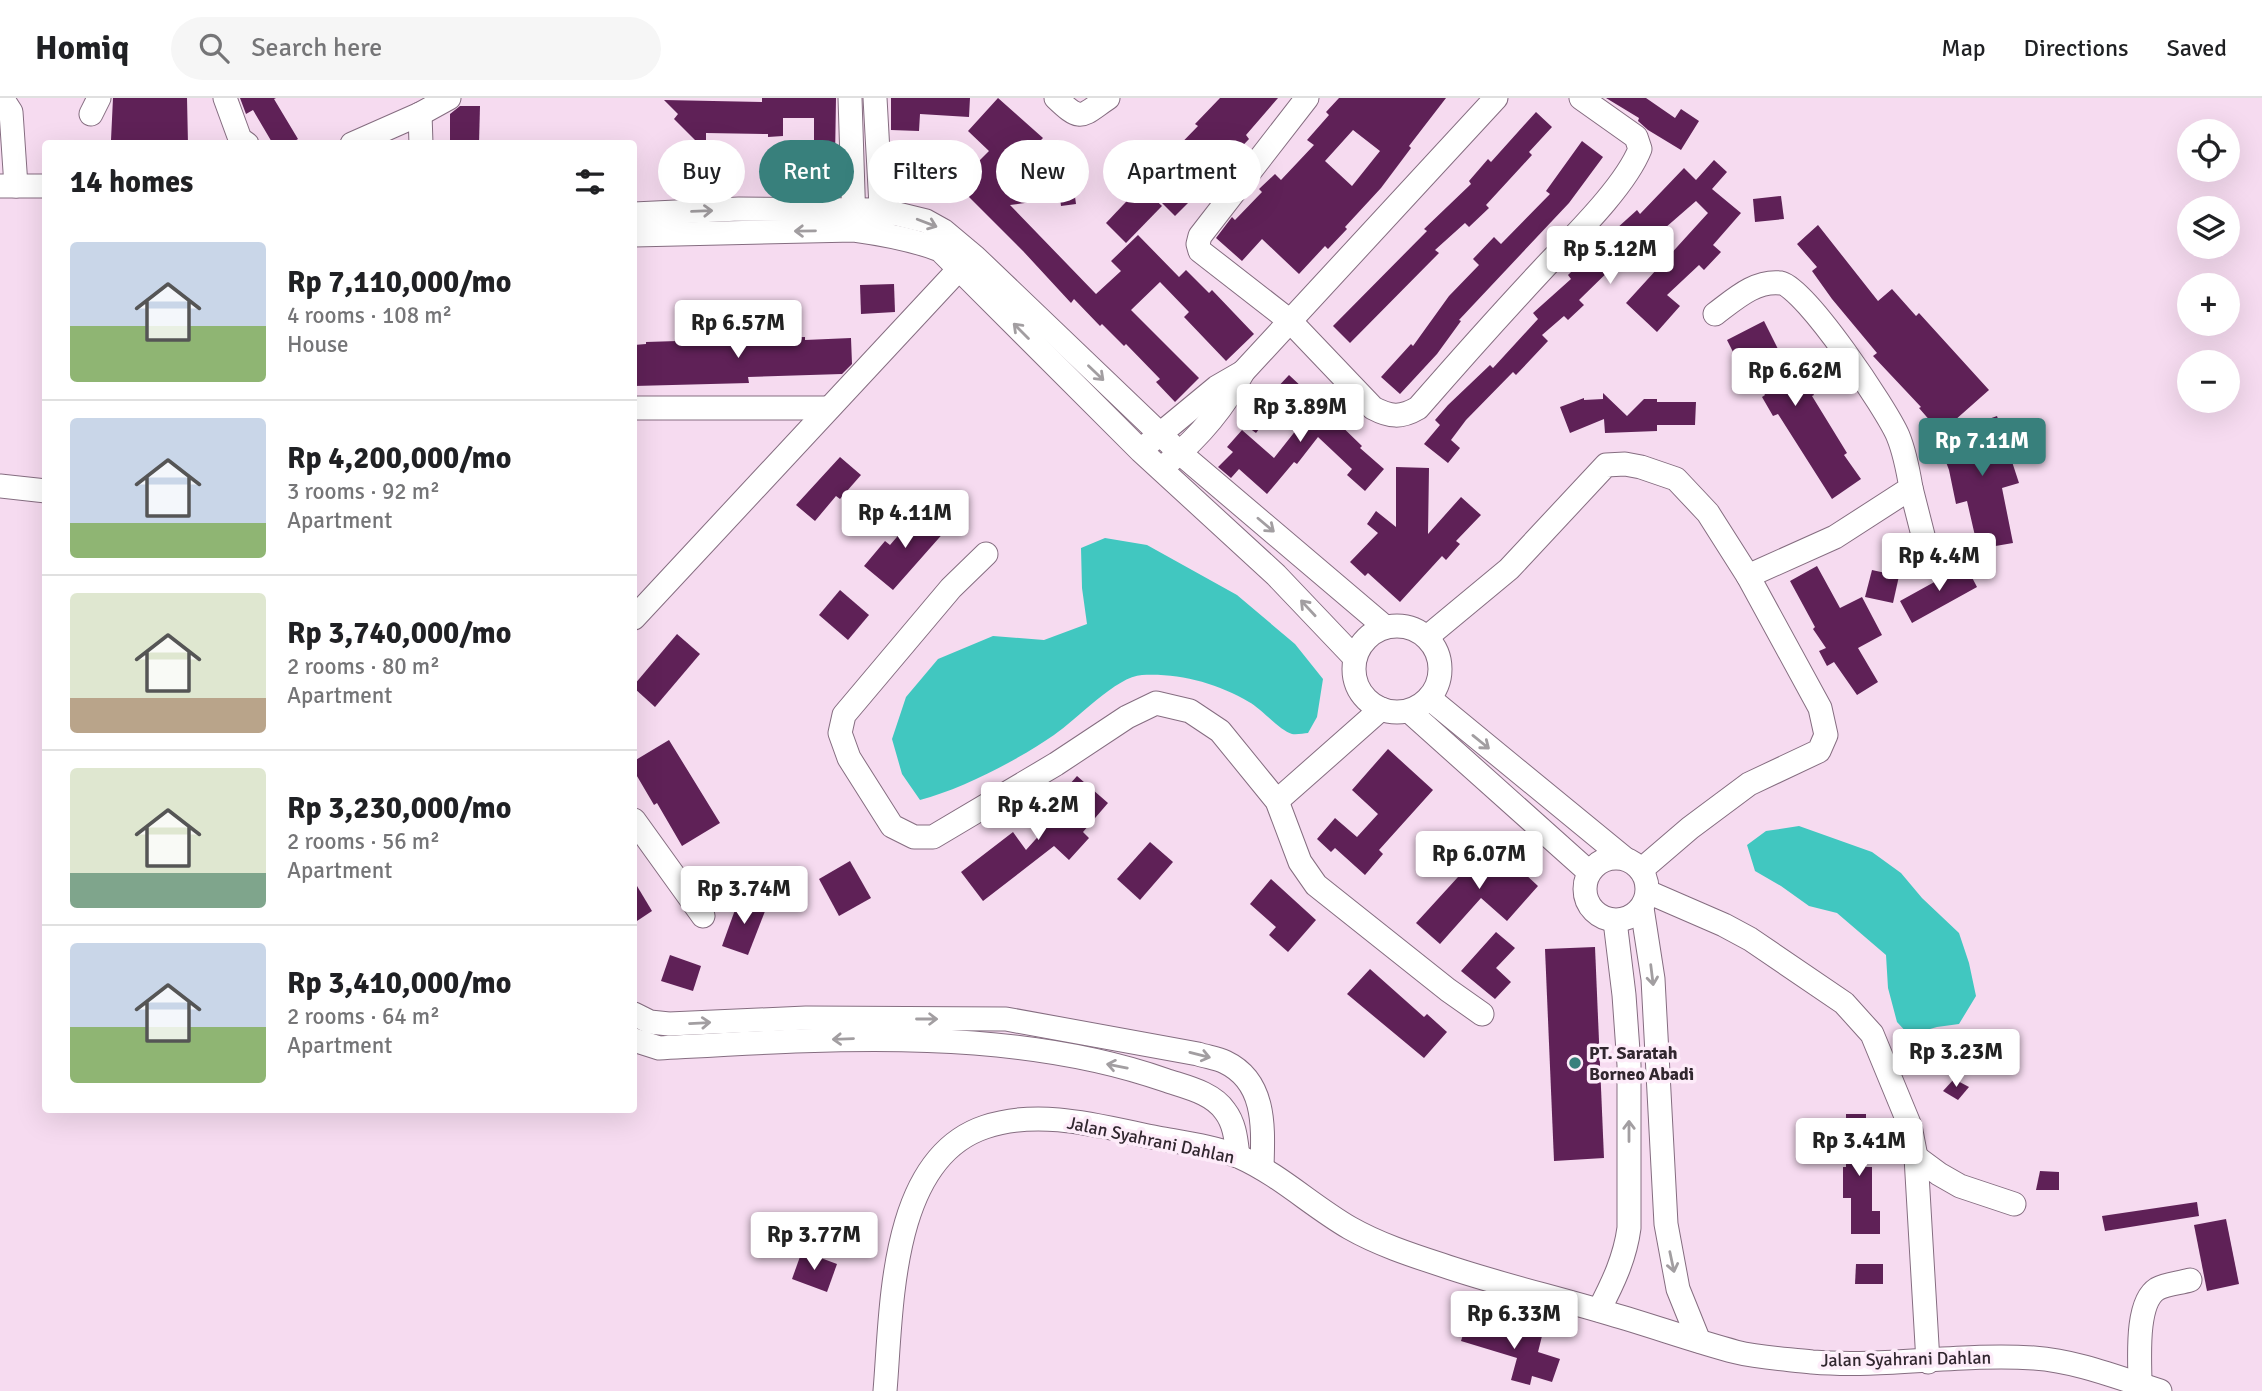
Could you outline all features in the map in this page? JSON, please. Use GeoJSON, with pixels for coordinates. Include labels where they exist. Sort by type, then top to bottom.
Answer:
{"type":"FeatureCollection","features":[{"type":"Feature","properties":{"kind":"street"},"geometry":{"type":"LineString","coordinates":[[2,98],[11,111],[8,186],[42,186]]}},
{"type":"Feature","properties":{"kind":"street"},"geometry":{"type":"LineString","coordinates":[[225,98],[241,140]]}},
{"type":"Feature","properties":{"kind":"street"},"geometry":{"type":"LineString","coordinates":[[361,140],[449,98]]}},
{"type":"Feature","properties":{"kind":"street"},"geometry":{"type":"LineString","coordinates":[[850,98],[854,220]]}},
{"type":"Feature","properties":{"kind":"street"},"geometry":{"type":"LineString","coordinates":[[876,98],[883,234]]}},
{"type":"Feature","properties":{"kind":"street"},"geometry":{"type":"LineString","coordinates":[[1056,98],[1072,113],[1079,115],[1108,98]]}},
{"type":"Feature","properties":{"kind":"street"},"geometry":{"type":"LineString","coordinates":[[1307,98],[1200,236],[1200,251],[1290,321],[1373,408],[1386,415],[1403,416],[1418,408],[1594,215],[1636,161],[1640,149],[1636,137],[1581,98]]}},
{"type":"Feature","properties":{"kind":"street"},"geometry":{"type":"LineString","coordinates":[[1161,468],[1180,453],[1228,400],[1243,372],[1496,98]]}},
{"type":"Feature","properties":{"kind":"street"},"geometry":{"type":"LineString","coordinates":[[420,114],[421,140]]}},
{"type":"Feature","properties":{"kind":"street"},"geometry":{"type":"LineString","coordinates":[[637,214],[739,209],[854,220],[883,234],[940,250],[1141,451],[1276,575],[1355,658]]}},
{"type":"Feature","properties":{"kind":"street"},"geometry":{"type":"LineString","coordinates":[[637,235],[854,220],[881,210],[926,221],[944,230],[1180,453],[1385,627]]}},
{"type":"Feature","properties":{"kind":"street"},"geometry":{"type":"LineString","coordinates":[[637,615],[959,269]]}},
{"type":"Feature","properties":{"kind":"street"},"geometry":{"type":"LineString","coordinates":[[1715,314],[1745,291],[1758,285],[1781,283],[1791,286],[1828,328],[1878,400],[1897,434],[1908,468],[1926,547]]}},
{"type":"Feature","properties":{"kind":"street"},"geometry":{"type":"LineString","coordinates":[[1141,451],[1159,433],[1217,387],[1243,372]]}},
{"type":"Feature","properties":{"kind":"street"},"geometry":{"type":"LineString","coordinates":[[637,408],[830,408]]}},
{"type":"Feature","properties":{"kind":"street"},"geometry":{"type":"LineString","coordinates":[[1427,637],[1509,569],[1606,465],[1625,464],[1675,479],[1708,513],[1748,576],[1820,708],[1826,735],[1819,751],[1749,784],[1690,828],[1639,882],[1630,918],[1615,921],[1605,919],[1589,905],[1585,885],[1589,872],[1603,860],[1614,857],[1639,882],[1653,979],[1665,1224],[1678,1289],[1699,1341]]}},
{"type":"Feature","properties":{"kind":"street"},"geometry":{"type":"LineString","coordinates":[[0,486],[42,491]]}},
{"type":"Feature","properties":{"kind":"street"},"geometry":{"type":"LineString","coordinates":[[1748,576],[1836,537],[1911,488]]}},
{"type":"Feature","properties":{"kind":"street"},"geometry":{"type":"LineString","coordinates":[[986,554],[951,588],[844,715],[840,733],[849,758],[892,827],[914,837],[933,837],[1056,764],[1127,717],[1156,703],[1190,711],[1220,731],[1276,801],[1300,862],[1316,885],[1447,990],[1482,1014]]}},
{"type":"Feature","properties":{"kind":"street"},"geometry":{"type":"LineString","coordinates":[[1385,627],[1408,627],[1427,637],[1438,656],[1439,679],[1419,705],[1397,713],[1370,704],[1359,691],[1354,675],[1355,658],[1366,638],[1385,627]]}},
{"type":"Feature","properties":{"kind":"street"},"geometry":{"type":"LineString","coordinates":[[1419,705],[1639,882],[1750,939],[1844,1003],[1872,1034],[1910,1126],[1916,1157],[1928,1362]]}},
{"type":"Feature","properties":{"kind":"street"},"geometry":{"type":"LineString","coordinates":[[1419,705],[1589,872]]}},
{"type":"Feature","properties":{"kind":"street"},"geometry":{"type":"LineString","coordinates":[[1276,801],[1381,709]]}},
{"type":"Feature","properties":{"kind":"street"},"geometry":{"type":"LineString","coordinates":[[637,824],[703,916]]}},
{"type":"Feature","properties":{"kind":"street"},"geometry":{"type":"LineString","coordinates":[[1599,1310],[1627,1248],[1629,1228],[1629,1065],[1615,921]]}},
{"type":"Feature","properties":{"kind":"street"},"geometry":{"type":"LineString","coordinates":[[637,1016],[650,1022],[669,1024],[806,1018],[1006,1019],[1198,1054],[1226,1062],[1255,1090],[1261,1107],[1262,1168]]}},
{"type":"Feature","properties":{"kind":"street"},"geometry":{"type":"LineString","coordinates":[[637,1041],[659,1048],[854,1039],[1003,1045],[1136,1070],[1204,1094],[1224,1110],[1234,1128],[1238,1156]]}},
{"type":"Feature","properties":{"kind":"street"},"geometry":{"type":"LineString","coordinates":[[1164,1080],[1170,1050]]}},
{"type":"Feature","properties":{"kind":"street","name":"Jalan Syahrani Dahlan"},"geometry":{"type":"LineString","coordinates":[[885,1391],[895,1267],[907,1218],[926,1174],[953,1144],[983,1127],[1029,1118],[1090,1125],[1238,1156],[1262,1168],[1349,1227],[1381,1243],[1445,1266],[1739,1353],[1814,1362],[1867,1364],[1993,1357],[2037,1358],[2069,1363],[2150,1388]]}},
{"type":"Feature","properties":{"kind":"street"},"geometry":{"type":"LineString","coordinates":[[1916,1157],[1960,1186],[2014,1203]]}},
{"type":"Feature","properties":{"kind":"street"},"geometry":{"type":"LineString","coordinates":[[1629,1228],[1665,1224]]}},
{"type":"Feature","properties":{"kind":"street"},"geometry":{"type":"LineString","coordinates":[[2150,1388],[2142,1317],[2147,1300],[2157,1289],[2190,1280]]}},
{"type":"Feature","properties":{"kind":"shaded area"},"geometry":{"type":"Polygon","coordinates":[[[1105,538],[1147,545],[1237,595],[1295,644],[1323,679],[1317,717],[1308,733],[1287,732],[1249,702],[1211,685],[1184,678],[1142,675],[1132,677],[1109,690],[1054,735],[1024,754],[971,781],[920,800],[902,774],[892,739],[906,697],[938,659],[993,636],[1044,640],[1087,624],[1082,588],[1081,548],[1105,538]]]}},
{"type":"Feature","properties":{"kind":"shaded area"},"geometry":{"type":"Polygon","coordinates":[[[1799,826],[1872,852],[1901,873],[1922,898],[1959,933],[1976,996],[1959,1024],[1909,1035],[1897,1022],[1888,988],[1886,955],[1837,913],[1809,906],[1755,871],[1747,845],[1766,831],[1799,826]]]}},
{"type":"Feature","properties":{"kind":"building"},"geometry":{"type":"Polygon","coordinates":[[[113,98],[187,98],[188,140],[111,140],[113,98]]]}},
{"type":"Feature","properties":{"kind":"building"},"geometry":{"type":"Polygon","coordinates":[[[240,98],[276,98],[274,99],[298,139],[271,140],[253,110],[246,114],[240,98]]]}},
{"type":"Feature","properties":{"kind":"building"},"geometry":{"type":"Polygon","coordinates":[[[762,98],[836,98],[835,140],[814,140],[814,118],[783,118],[783,136],[706,133],[706,140],[695,140],[674,119],[678,114],[664,100],[762,102],[762,98]]]}},
{"type":"Feature","properties":{"kind":"building"},"geometry":{"type":"Polygon","coordinates":[[[891,98],[970,98],[969,117],[920,114],[919,131],[891,130],[891,98]]]}},
{"type":"Feature","properties":{"kind":"building"},"geometry":{"type":"Polygon","coordinates":[[[998,98],[1043,138],[996,140],[996,203],[1024,203],[1010,205],[1096,294],[1121,271],[1111,261],[1138,235],[1179,277],[1186,270],[1209,293],[1212,290],[1254,334],[1226,361],[1184,317],[1189,312],[1160,282],[1131,310],[1199,378],[1175,402],[1156,382],[1160,379],[1126,344],[1124,346],[1102,324],[1100,326],[1074,299],[1071,303],[975,203],[982,203],[982,158],[989,151],[982,144],[982,140],[977,140],[968,131],[998,98]]]}},
{"type":"Feature","properties":{"kind":"building"},"geometry":{"type":"Polygon","coordinates":[[[1220,98],[1278,98],[1246,135],[1248,140],[1184,140],[1198,126],[1195,124],[1220,98]]]}},
{"type":"Feature","properties":{"kind":"building"},"geometry":{"type":"Polygon","coordinates":[[[1339,98],[1446,98],[1381,188],[1345,227],[1347,229],[1328,249],[1325,246],[1299,274],[1262,239],[1242,261],[1216,238],[1232,217],[1235,220],[1251,203],[1261,203],[1261,187],[1275,174],[1281,180],[1314,145],[1307,140],[1329,115],[1326,112],[1339,98]],[[1353,130],[1325,161],[1352,186],[1380,151],[1353,130]]]}},
{"type":"Feature","properties":{"kind":"building"},"geometry":{"type":"Polygon","coordinates":[[[1606,98],[1646,98],[1675,118],[1681,109],[1699,121],[1681,150],[1648,130],[1638,121],[1639,118],[1606,98]]]}},
{"type":"Feature","properties":{"kind":"building"},"geometry":{"type":"Polygon","coordinates":[[[460,106],[480,106],[479,140],[450,140],[450,114],[460,106]]]}},
{"type":"Feature","properties":{"kind":"building"},"geometry":{"type":"Polygon","coordinates":[[[1536,112],[1552,127],[1529,152],[1532,155],[1486,205],[1489,208],[1469,227],[1465,223],[1435,250],[1439,253],[1350,343],[1333,326],[1427,231],[1424,229],[1471,184],[1469,181],[1488,159],[1491,162],[1536,112]]]}},
{"type":"Feature","properties":{"kind":"building"},"geometry":{"type":"Polygon","coordinates":[[[1582,141],[1603,157],[1569,203],[1459,320],[1461,321],[1437,354],[1400,394],[1381,377],[1411,344],[1413,346],[1449,296],[1479,265],[1473,259],[1494,237],[1501,244],[1550,194],[1546,191],[1582,141]]]}},
{"type":"Feature","properties":{"kind":"building"},"geometry":{"type":"Polygon","coordinates":[[[1714,160],[1727,172],[1712,189],[1741,213],[1713,245],[1721,252],[1704,270],[1699,265],[1667,295],[1680,306],[1657,332],[1626,303],[1708,213],[1696,201],[1626,262],[1622,258],[1579,300],[1584,305],[1568,320],[1564,316],[1542,335],[1548,341],[1516,375],[1513,372],[1466,420],[1451,440],[1460,448],[1448,463],[1424,444],[1440,425],[1435,420],[1490,365],[1493,368],[1538,319],[1533,313],[1571,279],[1568,275],[1637,210],[1640,214],[1684,168],[1696,180],[1714,160]]]}},
{"type":"Feature","properties":{"kind":"building"},"geometry":{"type":"Polygon","coordinates":[[[1781,196],[1784,219],[1755,222],[1753,199],[1781,196]]]}},
{"type":"Feature","properties":{"kind":"building"},"geometry":{"type":"Polygon","coordinates":[[[1125,203],[1159,203],[1162,206],[1126,243],[1106,223],[1125,203]]]}},
{"type":"Feature","properties":{"kind":"building"},"geometry":{"type":"Polygon","coordinates":[[[1162,203],[1188,203],[1175,216],[1162,203]]]}},
{"type":"Feature","properties":{"kind":"building"},"geometry":{"type":"Polygon","coordinates":[[[1818,225],[1878,301],[1892,289],[1916,316],[1919,313],[1989,390],[1937,436],[1932,423],[1919,408],[1921,407],[1873,356],[1877,353],[1812,271],[1817,267],[1797,244],[1818,225]]]}},
{"type":"Feature","properties":{"kind":"building"},"geometry":{"type":"Polygon","coordinates":[[[894,284],[895,312],[861,314],[860,285],[894,284]]]}},
{"type":"Feature","properties":{"kind":"building"},"geometry":{"type":"Polygon","coordinates":[[[1764,321],[1778,349],[1780,348],[1799,378],[1804,375],[1814,395],[1812,396],[1847,453],[1844,455],[1861,479],[1832,499],[1778,414],[1773,416],[1762,397],[1765,395],[1743,359],[1738,362],[1727,340],[1764,321]]]}},
{"type":"Feature","properties":{"kind":"building"},"geometry":{"type":"Polygon","coordinates":[[[851,338],[852,364],[842,374],[748,377],[749,383],[637,386],[637,345],[646,342],[851,338]]]}},
{"type":"Feature","properties":{"kind":"building"},"geometry":{"type":"Polygon","coordinates":[[[1289,375],[1384,469],[1365,491],[1347,475],[1352,469],[1318,437],[1297,464],[1294,462],[1267,494],[1239,469],[1231,478],[1218,467],[1233,452],[1227,447],[1242,430],[1274,458],[1304,420],[1273,392],[1289,375]]]}},
{"type":"Feature","properties":{"kind":"building"},"geometry":{"type":"Polygon","coordinates":[[[1603,393],[1627,416],[1644,399],[1657,399],[1657,402],[1696,402],[1695,425],[1657,425],[1657,431],[1605,433],[1604,419],[1570,433],[1560,407],[1584,398],[1603,399],[1603,393]]]}},
{"type":"Feature","properties":{"kind":"building"},"geometry":{"type":"Polygon","coordinates":[[[1256,402],[1271,413],[1256,433],[1241,422],[1256,402]]]}},
{"type":"Feature","properties":{"kind":"building"},"geometry":{"type":"Polygon","coordinates":[[[1997,416],[2019,483],[2002,488],[2013,543],[1978,549],[1967,501],[1956,504],[1949,470],[1937,438],[1997,416]]]}},
{"type":"Feature","properties":{"kind":"building"},"geometry":{"type":"Polygon","coordinates":[[[840,457],[861,475],[840,499],[836,496],[815,521],[796,505],[840,457]]]}},
{"type":"Feature","properties":{"kind":"building"},"geometry":{"type":"Polygon","coordinates":[[[1396,467],[1429,468],[1428,534],[1461,497],[1481,515],[1456,541],[1460,544],[1446,560],[1442,556],[1400,602],[1368,573],[1365,576],[1350,562],[1378,533],[1367,524],[1376,511],[1396,527],[1396,467]]]}},
{"type":"Feature","properties":{"kind":"building"},"geometry":{"type":"Polygon","coordinates":[[[921,509],[946,530],[893,590],[864,566],[885,541],[890,545],[921,509]]]}},
{"type":"Feature","properties":{"kind":"building"},"geometry":{"type":"Polygon","coordinates":[[[1964,562],[1977,587],[1912,623],[1900,601],[1947,575],[1945,572],[1964,562]]]}},
{"type":"Feature","properties":{"kind":"building"},"geometry":{"type":"Polygon","coordinates":[[[1817,566],[1840,608],[1862,597],[1882,635],[1858,648],[1878,682],[1857,695],[1834,662],[1827,666],[1819,651],[1826,648],[1813,629],[1815,627],[1790,581],[1817,566]]]}},
{"type":"Feature","properties":{"kind":"building"},"geometry":{"type":"Polygon","coordinates":[[[1872,570],[1899,576],[1893,603],[1865,597],[1872,570]]]}},
{"type":"Feature","properties":{"kind":"building"},"geometry":{"type":"Polygon","coordinates":[[[840,590],[869,615],[848,640],[819,615],[840,590]]]}},
{"type":"Feature","properties":{"kind":"building"},"geometry":{"type":"Polygon","coordinates":[[[677,634],[700,654],[655,707],[637,691],[637,681],[677,634]]]}},
{"type":"Feature","properties":{"kind":"building"},"geometry":{"type":"Polygon","coordinates":[[[669,740],[720,823],[682,846],[657,803],[654,805],[637,776],[637,759],[669,740]]]}},
{"type":"Feature","properties":{"kind":"building"},"geometry":{"type":"Polygon","coordinates":[[[1388,749],[1433,790],[1379,850],[1383,854],[1365,875],[1335,848],[1331,852],[1317,839],[1335,818],[1357,837],[1378,814],[1352,790],[1388,749]]]}},
{"type":"Feature","properties":{"kind":"building"},"geometry":{"type":"Polygon","coordinates":[[[1077,776],[1108,803],[1083,832],[1089,838],[1069,860],[1054,846],[983,901],[961,872],[1013,832],[1026,850],[1069,802],[1060,795],[1077,776]]]}},
{"type":"Feature","properties":{"kind":"building"},"geometry":{"type":"Polygon","coordinates":[[[1486,838],[1538,886],[1507,921],[1481,898],[1440,944],[1416,923],[1458,877],[1454,873],[1486,838]]]}},
{"type":"Feature","properties":{"kind":"building"},"geometry":{"type":"Polygon","coordinates":[[[1150,842],[1173,862],[1140,900],[1117,879],[1150,842]]]}},
{"type":"Feature","properties":{"kind":"building"},"geometry":{"type":"Polygon","coordinates":[[[850,861],[871,898],[839,916],[819,879],[850,861]]]}},
{"type":"Feature","properties":{"kind":"building"},"geometry":{"type":"Polygon","coordinates":[[[1271,879],[1316,920],[1288,952],[1269,935],[1276,927],[1250,904],[1271,879]]]}},
{"type":"Feature","properties":{"kind":"building"},"geometry":{"type":"Polygon","coordinates":[[[637,886],[652,911],[637,921],[637,886]]]}},
{"type":"Feature","properties":{"kind":"building"},"geometry":{"type":"Polygon","coordinates":[[[740,896],[767,906],[748,955],[722,946],[740,896]]]}},
{"type":"Feature","properties":{"kind":"building"},"geometry":{"type":"Polygon","coordinates":[[[1496,932],[1515,948],[1496,968],[1511,982],[1495,999],[1461,971],[1496,932]]]}},
{"type":"Feature","properties":{"kind":"building"},"geometry":{"type":"Polygon","coordinates":[[[1595,947],[1604,1158],[1554,1161],[1545,949],[1595,947]]]}},
{"type":"Feature","properties":{"kind":"building"},"geometry":{"type":"Polygon","coordinates":[[[670,955],[701,966],[693,991],[661,981],[670,955]]]}},
{"type":"Feature","properties":{"kind":"building"},"geometry":{"type":"Polygon","coordinates":[[[1370,969],[1424,1017],[1427,1014],[1447,1032],[1424,1058],[1347,994],[1370,969]]]}},
{"type":"Feature","properties":{"kind":"building"},"geometry":{"type":"Polygon","coordinates":[[[1954,1079],[1969,1087],[1958,1100],[1943,1091],[1954,1079]]]}},
{"type":"Feature","properties":{"kind":"building"},"geometry":{"type":"Polygon","coordinates":[[[1846,1114],[1866,1114],[1866,1167],[1872,1167],[1872,1211],[1880,1211],[1880,1234],[1851,1234],[1851,1198],[1843,1198],[1846,1114]]]}},
{"type":"Feature","properties":{"kind":"building"},"geometry":{"type":"Polygon","coordinates":[[[2040,1171],[2059,1172],[2059,1190],[2036,1190],[2040,1171]]]}},
{"type":"Feature","properties":{"kind":"building"},"geometry":{"type":"Polygon","coordinates":[[[2197,1202],[2199,1216],[2105,1231],[2102,1216],[2197,1202]]]}},
{"type":"Feature","properties":{"kind":"building"},"geometry":{"type":"Polygon","coordinates":[[[2226,1219],[2239,1284],[2207,1291],[2194,1225],[2226,1219]]]}},
{"type":"Feature","properties":{"kind":"building"},"geometry":{"type":"Polygon","coordinates":[[[802,1251],[837,1264],[827,1292],[792,1279],[802,1251]]]}},
{"type":"Feature","properties":{"kind":"building"},"geometry":{"type":"Polygon","coordinates":[[[1856,1264],[1883,1264],[1883,1284],[1855,1284],[1856,1264]]]}},
{"type":"Feature","properties":{"kind":"building"},"geometry":{"type":"Polygon","coordinates":[[[1468,1319],[1522,1336],[1523,1331],[1542,1336],[1538,1352],[1560,1359],[1552,1382],[1532,1376],[1530,1385],[1511,1380],[1517,1358],[1461,1341],[1468,1319]]]}},
{"type":"Feature","properties":{"kind":"place","name":"PT. Saratah Borneo Abadi"},"geometry":{"type":"Point","coordinates":[1575,1063]}}]}
